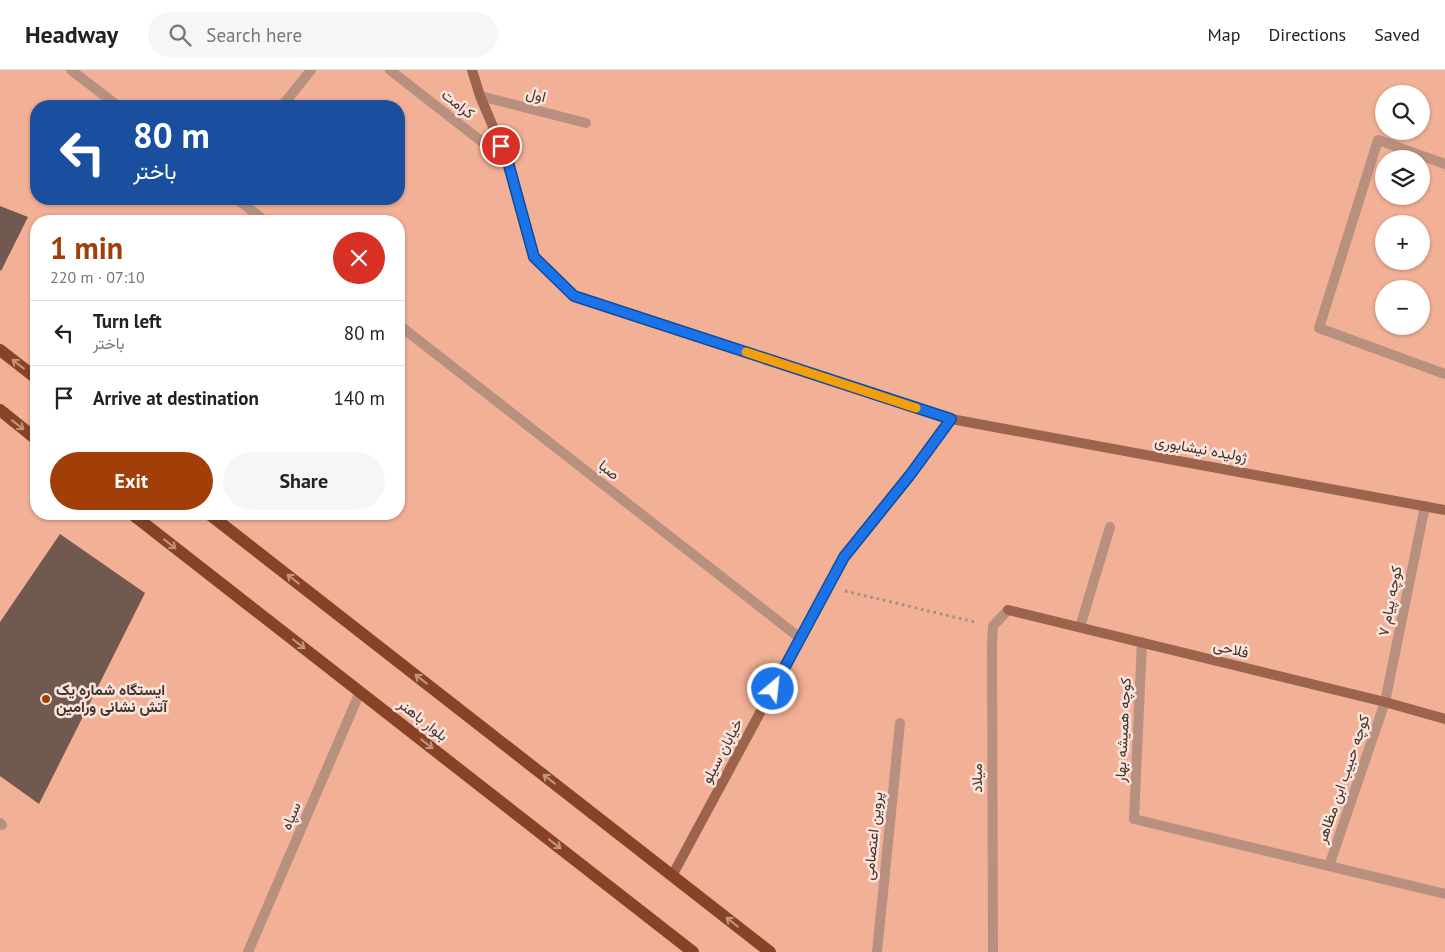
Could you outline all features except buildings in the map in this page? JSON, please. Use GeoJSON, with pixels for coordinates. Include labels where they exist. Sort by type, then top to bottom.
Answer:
{"type":"FeatureCollection","features":[{"type":"Feature","properties":{"kind":"main road","name":"ژولیده نیشابوری"},"geometry":{"type":"LineString","coordinates":[[472,70],[480,96],[508,162],[534,257],[574,296],[951,419],[1445,510]]}},
{"type":"Feature","properties":{"kind":"main road"},"geometry":{"type":"LineString","coordinates":[[0,350],[30,373]]}},
{"type":"Feature","properties":{"kind":"main road"},"geometry":{"type":"LineString","coordinates":[[0,410],[30,434]]}},
{"type":"Feature","properties":{"kind":"main road","name":"خیابان سیلو"},"geometry":{"type":"LineString","coordinates":[[672,876],[844,557],[910,475],[951,419]]}},
{"type":"Feature","properties":{"kind":"main road","name":"بلوار باهنر"},"geometry":{"type":"LineString","coordinates":[[140,520],[693,952]]}},
{"type":"Feature","properties":{"kind":"main road","name":"بلوار باهنر"},"geometry":{"type":"LineString","coordinates":[[217,520],[770,952]]}},
{"type":"Feature","properties":{"kind":"main road","name":"فلاحی"},"geometry":{"type":"LineString","coordinates":[[1008,610],[1385,702],[1445,719]]}},
{"type":"Feature","properties":{"kind":"street"},"geometry":{"type":"LineString","coordinates":[[71,70],[110,100]]}},
{"type":"Feature","properties":{"kind":"street"},"geometry":{"type":"LineString","coordinates":[[287,100],[311,70]]}},
{"type":"Feature","properties":{"kind":"street","name":"کرامت"},"geometry":{"type":"LineString","coordinates":[[390,70],[508,162]]}},
{"type":"Feature","properties":{"kind":"street","name":"اول"},"geometry":{"type":"LineString","coordinates":[[480,96],[586,124]]}},
{"type":"Feature","properties":{"kind":"street"},"geometry":{"type":"LineString","coordinates":[[1445,164],[1378,140],[1319,328],[1445,374]]}},
{"type":"Feature","properties":{"kind":"street"},"geometry":{"type":"LineString","coordinates":[[244,205],[257,215]]}},
{"type":"Feature","properties":{"kind":"street","name":"صبا"},"geometry":{"type":"LineString","coordinates":[[405,330],[800,638]]}},
{"type":"Feature","properties":{"kind":"street","name":"کوچه پیام ۷"},"geometry":{"type":"LineString","coordinates":[[1385,702],[1424,506]]}},
{"type":"Feature","properties":{"kind":"street"},"geometry":{"type":"LineString","coordinates":[[1080,627],[1110,527]]}},
{"type":"Feature","properties":{"kind":"street"},"geometry":{"type":"LineString","coordinates":[[993,626],[1008,610]]}},
{"type":"Feature","properties":{"kind":"street","name":"میلاد"},"geometry":{"type":"LineString","coordinates":[[993,626],[993,952]]}},
{"type":"Feature","properties":{"kind":"street","name":"کوچه همیشه بهار"},"geometry":{"type":"LineString","coordinates":[[1142,642],[1134,819],[1329,866]]}},
{"type":"Feature","properties":{"kind":"street","name":"سپاه"},"geometry":{"type":"LineString","coordinates":[[248,952],[360,692]]}},
{"type":"Feature","properties":{"kind":"street","name":"کوچه حبیب ابن مظاهر"},"geometry":{"type":"LineString","coordinates":[[1329,866],[1385,702]]}},
{"type":"Feature","properties":{"kind":"street","name":"پروین اعتصامی"},"geometry":{"type":"LineString","coordinates":[[877,952],[900,723]]}},
{"type":"Feature","properties":{"kind":"street"},"geometry":{"type":"LineString","coordinates":[[1329,866],[1445,894]]}},
{"type":"Feature","properties":{"kind":"path"},"geometry":{"type":"LineString","coordinates":[[828,587],[993,626]]}},
{"type":"Feature","properties":{"kind":"shaded area"},"geometry":{"type":"Polygon","coordinates":[[[0,70],[1445,70],[1445,952],[0,952],[0,70]]]}},
{"type":"Feature","properties":{"kind":"slow traffic"},"geometry":{"type":"LineString","coordinates":[[746,352],[916,408]]}},
{"type":"Feature","properties":{"kind":"place","name":"ایستگاه شماره یک آتش نشانی ورامین"},"geometry":{"type":"Point","coordinates":[46,699]}},
{"type":"Feature","properties":{"kind":"route"},"geometry":{"type":"LineString","coordinates":[[501,146],[508,162],[534,257],[574,296],[951,419],[910,475],[844,557],[773,689]]}}]}
